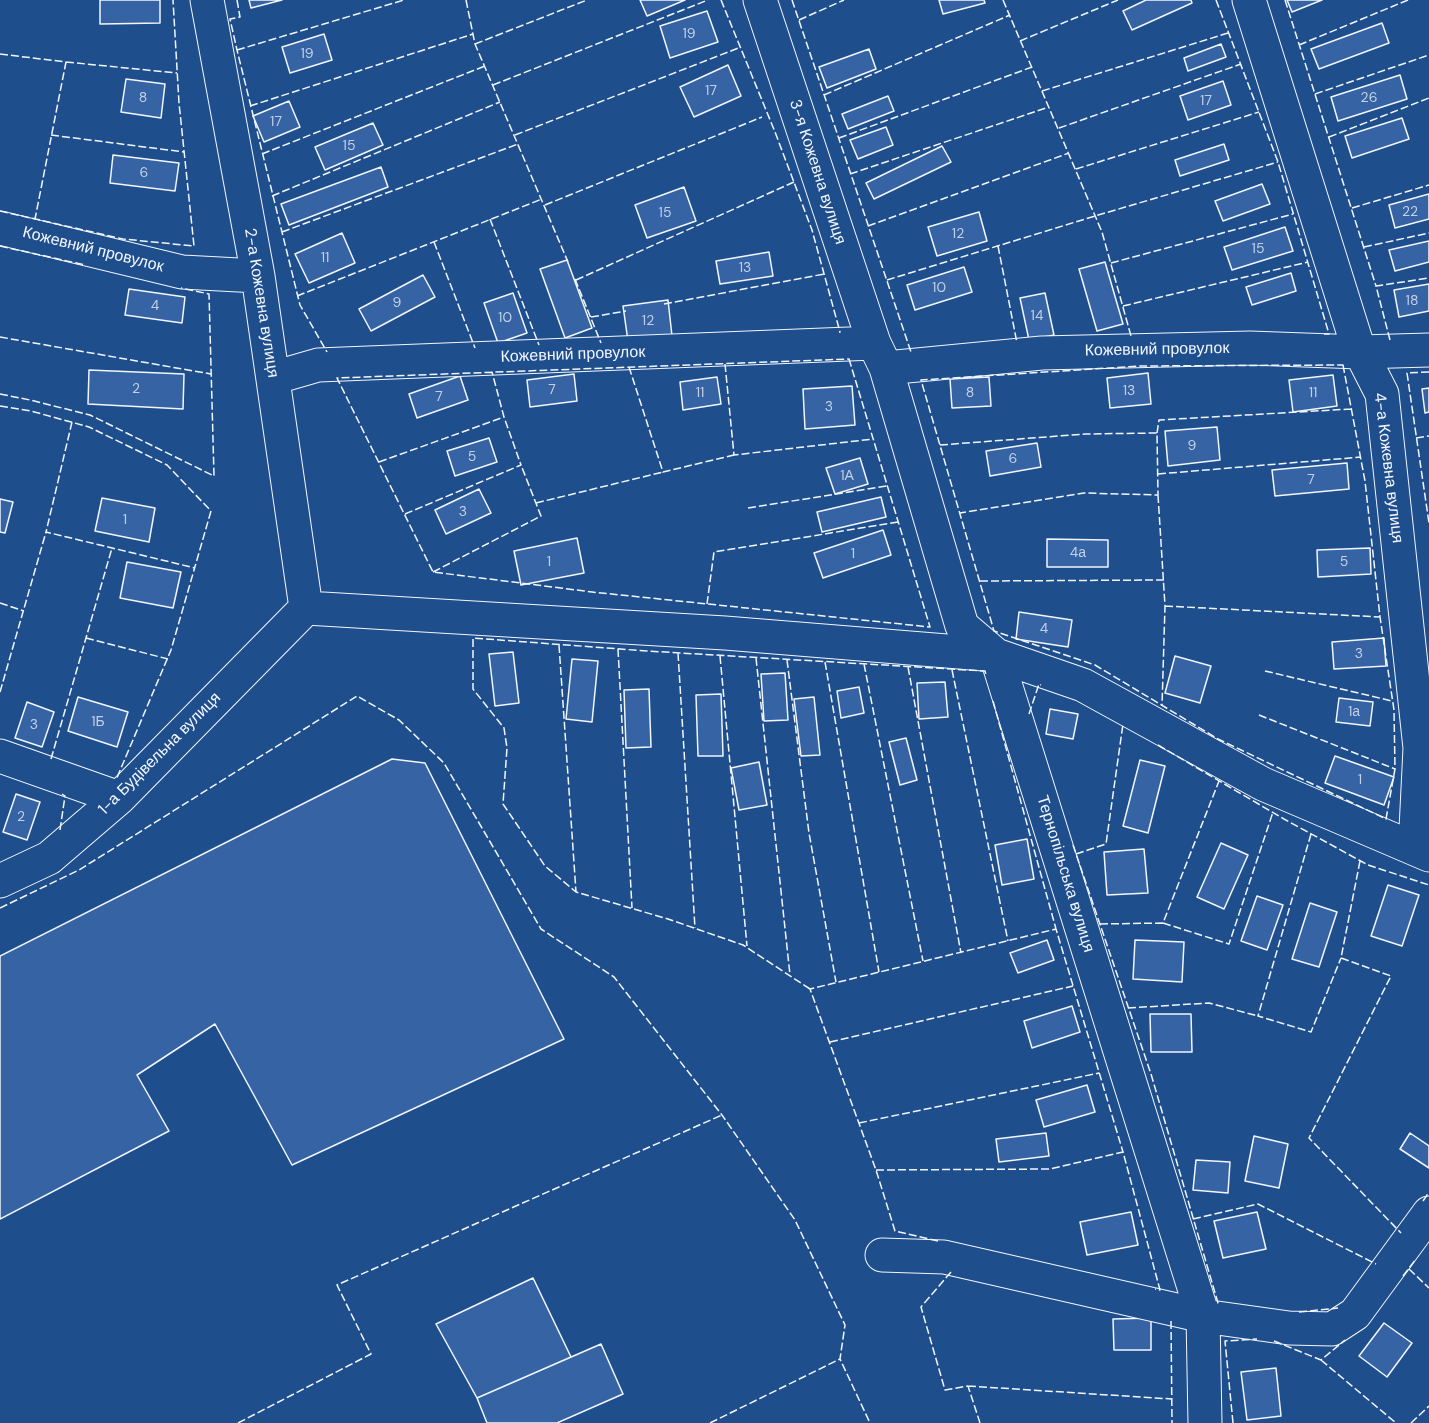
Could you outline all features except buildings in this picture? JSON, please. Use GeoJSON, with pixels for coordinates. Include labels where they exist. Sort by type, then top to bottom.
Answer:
{"type":"FeatureCollection","features":[{"type":"Feature","properties":{"kind":"street","name":"2-а Кожевна вулиця"},"geometry":{"type":"LineString","coordinates":[[207,0],[258,276],[306,608]]}},
{"type":"Feature","properties":{"kind":"street","name":"3-я Кожевна вулиця"},"geometry":{"type":"LineString","coordinates":[[760,0],[880,355]]}},
{"type":"Feature","properties":{"kind":"street","name":"4-а Кожевна вулиця"},"geometry":{"type":"LineString","coordinates":[[1249,0],[1360,352],[1382,394],[1420,748],[1422,852]]}},
{"type":"Feature","properties":{"kind":"street","name":"Кожевний провулок"},"geometry":{"type":"LineString","coordinates":[[0,228],[182,272],[258,276]]}},
{"type":"Feature","properties":{"kind":"street","name":"Кожевний провулок"},"geometry":{"type":"LineString","coordinates":[[273,378],[318,365],[1250,348],[1360,352],[1429,350]]}},
{"type":"Feature","properties":{"kind":"street"},"geometry":{"type":"LineString","coordinates":[[880,355],[962,626],[996,655]]}},
{"type":"Feature","properties":{"kind":"street"},"geometry":{"type":"LineString","coordinates":[[306,608],[724,633],[996,655],[1083,685],[1263,784],[1422,852]]}},
{"type":"Feature","properties":{"kind":"street","name":"1-а Будівельна вулиця"},"geometry":{"type":"LineString","coordinates":[[0,881],[49,858],[119,798],[306,608]]}},
{"type":"Feature","properties":{"kind":"street","name":"Тернопільська вулиця"},"geometry":{"type":"LineString","coordinates":[[996,655],[1203,1316],[1205,1423]]}},
{"type":"Feature","properties":{"kind":"street"},"geometry":{"type":"LineString","coordinates":[[0,756],[119,798]]}},
{"type":"Feature","properties":{"kind":"street"},"geometry":{"type":"LineString","coordinates":[[882,1255],[944,1257],[1203,1316],[1289,1328],[1332,1329],[1355,1314],[1429,1213]]}},
{"type":"Feature","properties":{"kind":"fence"},"geometry":{"type":"LineString","coordinates":[[0,211],[123,239],[194,246],[179,103],[173,0]]}},
{"type":"Feature","properties":{"kind":"fence"},"geometry":{"type":"LineString","coordinates":[[237,0],[240,17],[230,19],[300,305],[327,352]]}},
{"type":"Feature","properties":{"kind":"fence"},"geometry":{"type":"LineString","coordinates":[[237,50],[404,0]]}},
{"type":"Feature","properties":{"kind":"fence"},"geometry":{"type":"LineString","coordinates":[[466,0],[475,44],[568,262]]}},
{"type":"Feature","properties":{"kind":"fence"},"geometry":{"type":"LineString","coordinates":[[475,44],[587,0]]}},
{"type":"Feature","properties":{"kind":"fence"},"geometry":{"type":"LineString","coordinates":[[493,85],[708,0]]}},
{"type":"Feature","properties":{"kind":"fence"},"geometry":{"type":"LineString","coordinates":[[721,0],[812,230],[839,332]]}},
{"type":"Feature","properties":{"kind":"fence"},"geometry":{"type":"LineString","coordinates":[[792,0],[911,352]]}},
{"type":"Feature","properties":{"kind":"fence"},"geometry":{"type":"LineString","coordinates":[[799,20],[844,0]]}},
{"type":"Feature","properties":{"kind":"fence"},"geometry":{"type":"LineString","coordinates":[[1003,0],[1102,232],[1131,336]]}},
{"type":"Feature","properties":{"kind":"fence"},"geometry":{"type":"LineString","coordinates":[[1020,41],[1118,0]]}},
{"type":"Feature","properties":{"kind":"fence"},"geometry":{"type":"LineString","coordinates":[[1216,0],[1278,162],[1329,334],[1324,334]]}},
{"type":"Feature","properties":{"kind":"fence"},"geometry":{"type":"LineString","coordinates":[[1285,0],[1376,286]]}},
{"type":"Feature","properties":{"kind":"fence"},"geometry":{"type":"LineString","coordinates":[[1299,45],[1408,0]]}},
{"type":"Feature","properties":{"kind":"fence"},"geometry":{"type":"LineString","coordinates":[[824,95],[1010,15]]}},
{"type":"Feature","properties":{"kind":"fence"},"geometry":{"type":"LineString","coordinates":[[1042,91],[1228,33]]}},
{"type":"Feature","properties":{"kind":"fence"},"geometry":{"type":"LineString","coordinates":[[250,106],[473,34]]}},
{"type":"Feature","properties":{"kind":"fence"},"geometry":{"type":"LineString","coordinates":[[515,135],[741,47]]}},
{"type":"Feature","properties":{"kind":"fence"},"geometry":{"type":"LineString","coordinates":[[0,54],[66,62],[35,219]]}},
{"type":"Feature","properties":{"kind":"fence"},"geometry":{"type":"LineString","coordinates":[[1315,94],[1429,55]]}},
{"type":"Feature","properties":{"kind":"fence"},"geometry":{"type":"LineString","coordinates":[[66,62],[177,73]]}},
{"type":"Feature","properties":{"kind":"fence"},"geometry":{"type":"LineString","coordinates":[[1059,128],[1241,64]]}},
{"type":"Feature","properties":{"kind":"fence"},"geometry":{"type":"LineString","coordinates":[[262,154],[485,66]]}},
{"type":"Feature","properties":{"kind":"fence"},"geometry":{"type":"LineString","coordinates":[[839,138],[1032,67]]}},
{"type":"Feature","properties":{"kind":"fence"},"geometry":{"type":"LineString","coordinates":[[1329,137],[1429,98]]}},
{"type":"Feature","properties":{"kind":"fence"},"geometry":{"type":"LineString","coordinates":[[272,196],[500,102]]}},
{"type":"Feature","properties":{"kind":"fence"},"geometry":{"type":"LineString","coordinates":[[850,174],[1049,107]]}},
{"type":"Feature","properties":{"kind":"fence"},"geometry":{"type":"LineString","coordinates":[[1076,169],[1259,112]]}},
{"type":"Feature","properties":{"kind":"fence"},"geometry":{"type":"LineString","coordinates":[[545,205],[762,117]]}},
{"type":"Feature","properties":{"kind":"fence"},"geometry":{"type":"LineString","coordinates":[[51,135],[184,152]]}},
{"type":"Feature","properties":{"kind":"fence"},"geometry":{"type":"LineString","coordinates":[[282,232],[518,144]]}},
{"type":"Feature","properties":{"kind":"fence"},"geometry":{"type":"LineString","coordinates":[[868,226],[1069,153]]}},
{"type":"Feature","properties":{"kind":"fence"},"geometry":{"type":"LineString","coordinates":[[887,280],[1278,162]]}},
{"type":"Feature","properties":{"kind":"fence"},"geometry":{"type":"LineString","coordinates":[[576,280],[794,182]]}},
{"type":"Feature","properties":{"kind":"fence"},"geometry":{"type":"LineString","coordinates":[[1352,208],[1429,185]]}},
{"type":"Feature","properties":{"kind":"fence"},"geometry":{"type":"LineString","coordinates":[[297,296],[542,199]]}},
{"type":"Feature","properties":{"kind":"fence"},"geometry":{"type":"LineString","coordinates":[[1111,263],[1293,214]]}},
{"type":"Feature","properties":{"kind":"fence"},"geometry":{"type":"LineString","coordinates":[[490,219],[539,345]]}},
{"type":"Feature","properties":{"kind":"fence"},"geometry":{"type":"LineString","coordinates":[[1364,247],[1429,233]]}},
{"type":"Feature","properties":{"kind":"fence"},"geometry":{"type":"LineString","coordinates":[[434,242],[475,348]]}},
{"type":"Feature","properties":{"kind":"fence"},"geometry":{"type":"LineString","coordinates":[[0,246],[85,265]]}},
{"type":"Feature","properties":{"kind":"fence"},"geometry":{"type":"LineString","coordinates":[[998,246],[1017,343]]}},
{"type":"Feature","properties":{"kind":"fence"},"geometry":{"type":"LineString","coordinates":[[1123,306],[1308,262]]}},
{"type":"Feature","properties":{"kind":"fence"},"geometry":{"type":"LineString","coordinates":[[664,304],[824,274]]}},
{"type":"Feature","properties":{"kind":"fence"},"geometry":{"type":"LineString","coordinates":[[1390,340],[1376,286],[1429,278]]}},
{"type":"Feature","properties":{"kind":"fence"},"geometry":{"type":"LineString","coordinates":[[575,279],[601,343]]}},
{"type":"Feature","properties":{"kind":"fence"},"geometry":{"type":"LineString","coordinates":[[0,394],[90,415],[214,476],[209,294],[181,288]]}},
{"type":"Feature","properties":{"kind":"fence"},"geometry":{"type":"LineString","coordinates":[[591,317],[626,311]]}},
{"type":"Feature","properties":{"kind":"fence"},"geometry":{"type":"LineString","coordinates":[[0,337],[211,374]]}},
{"type":"Feature","properties":{"kind":"fence"},"geometry":{"type":"LineString","coordinates":[[849,359],[930,627],[592,592],[433,572],[337,378],[849,359]]}},
{"type":"Feature","properties":{"kind":"fence"},"geometry":{"type":"LineString","coordinates":[[725,364],[734,455],[873,439]]}},
{"type":"Feature","properties":{"kind":"fence"},"geometry":{"type":"LineString","coordinates":[[1343,365],[1365,481],[1380,617],[1394,710],[1395,769],[1386,819],[1218,739],[1095,665],[994,631],[921,380],[1140,366],[1343,365]]}},
{"type":"Feature","properties":{"kind":"fence"},"geometry":{"type":"LineString","coordinates":[[629,367],[663,472],[734,455]]}},
{"type":"Feature","properties":{"kind":"fence"},"geometry":{"type":"LineString","coordinates":[[379,462],[504,417],[492,372]]}},
{"type":"Feature","properties":{"kind":"fence"},"geometry":{"type":"LineString","coordinates":[[1429,372],[1407,373],[1429,523]]}},
{"type":"Feature","properties":{"kind":"fence"},"geometry":{"type":"LineString","coordinates":[[0,406],[31,411],[89,427],[167,465],[211,511],[171,650],[116,780]]}},
{"type":"Feature","properties":{"kind":"fence"},"geometry":{"type":"LineString","coordinates":[[1157,433],[1159,420],[1351,409]]}},
{"type":"Feature","properties":{"kind":"fence"},"geometry":{"type":"LineString","coordinates":[[405,514],[521,465],[504,417]]}},
{"type":"Feature","properties":{"kind":"fence"},"geometry":{"type":"LineString","coordinates":[[72,422],[46,532],[195,568]]}},
{"type":"Feature","properties":{"kind":"fence"},"geometry":{"type":"LineString","coordinates":[[940,445],[1085,434],[1157,433],[1158,495],[1084,493],[960,513]]}},
{"type":"Feature","properties":{"kind":"fence"},"geometry":{"type":"LineString","coordinates":[[1416,438],[1429,436]]}},
{"type":"Feature","properties":{"kind":"fence"},"geometry":{"type":"LineString","coordinates":[[1158,474],[1361,457]]}},
{"type":"Feature","properties":{"kind":"fence"},"geometry":{"type":"LineString","coordinates":[[433,572],[541,516],[521,465]]}},
{"type":"Feature","properties":{"kind":"fence"},"geometry":{"type":"LineString","coordinates":[[536,503],[663,472]]}},
{"type":"Feature","properties":{"kind":"fence"},"geometry":{"type":"LineString","coordinates":[[748,508],[887,486]]}},
{"type":"Feature","properties":{"kind":"fence"},"geometry":{"type":"LineString","coordinates":[[1158,495],[1165,606],[1162,706]]}},
{"type":"Feature","properties":{"kind":"fence"},"geometry":{"type":"LineString","coordinates":[[707,604],[714,552],[898,522]]}},
{"type":"Feature","properties":{"kind":"fence"},"geometry":{"type":"LineString","coordinates":[[0,692],[46,532]]}},
{"type":"Feature","properties":{"kind":"fence"},"geometry":{"type":"LineString","coordinates":[[51,759],[112,548]]}},
{"type":"Feature","properties":{"kind":"fence"},"geometry":{"type":"LineString","coordinates":[[980,581],[1164,580]]}},
{"type":"Feature","properties":{"kind":"fence"},"geometry":{"type":"LineString","coordinates":[[0,603],[24,611]]}},
{"type":"Feature","properties":{"kind":"fence"},"geometry":{"type":"LineString","coordinates":[[1165,606],[1380,617]]}},
{"type":"Feature","properties":{"kind":"fence"},"geometry":{"type":"LineString","coordinates":[[86,638],[168,659]]}},
{"type":"Feature","properties":{"kind":"fence"},"geometry":{"type":"LineString","coordinates":[[810,989],[743,945],[668,919],[576,892],[545,866],[503,804],[507,748],[504,728],[473,689],[473,638],[985,671],[986,675]]}},
{"type":"Feature","properties":{"kind":"fence"},"geometry":{"type":"LineString","coordinates":[[559,645],[576,892]]}},
{"type":"Feature","properties":{"kind":"fence"},"geometry":{"type":"LineString","coordinates":[[618,649],[632,908]]}},
{"type":"Feature","properties":{"kind":"fence"},"geometry":{"type":"LineString","coordinates":[[678,653],[695,928]]}},
{"type":"Feature","properties":{"kind":"fence"},"geometry":{"type":"LineString","coordinates":[[720,656],[747,946]]}},
{"type":"Feature","properties":{"kind":"fence"},"geometry":{"type":"LineString","coordinates":[[756,658],[790,975]]}},
{"type":"Feature","properties":{"kind":"fence"},"geometry":{"type":"LineString","coordinates":[[787,660],[809,833],[836,982]]}},
{"type":"Feature","properties":{"kind":"fence"},"geometry":{"type":"LineString","coordinates":[[825,662],[879,972]]}},
{"type":"Feature","properties":{"kind":"fence"},"geometry":{"type":"LineString","coordinates":[[864,664],[923,961]]}},
{"type":"Feature","properties":{"kind":"fence"},"geometry":{"type":"LineString","coordinates":[[908,667],[961,953]]}},
{"type":"Feature","properties":{"kind":"fence"},"geometry":{"type":"LineString","coordinates":[[952,670],[1008,941]]}},
{"type":"Feature","properties":{"kind":"fence"},"geometry":{"type":"LineString","coordinates":[[1265,671],[1392,701]]}},
{"type":"Feature","properties":{"kind":"fence"},"geometry":{"type":"LineString","coordinates":[[1029,714],[1039,684],[1041,685]]}},
{"type":"Feature","properties":{"kind":"fence"},"geometry":{"type":"LineString","coordinates":[[0,908],[79,870],[357,696],[399,720],[444,763],[541,929],[614,977],[722,1115],[795,1220],[845,1325],[840,1359],[870,1423]]}},
{"type":"Feature","properties":{"kind":"fence"},"geometry":{"type":"LineString","coordinates":[[993,701],[1056,929]]}},
{"type":"Feature","properties":{"kind":"fence"},"geometry":{"type":"LineString","coordinates":[[1259,715],[1395,769]]}},
{"type":"Feature","properties":{"kind":"fence"},"geometry":{"type":"LineString","coordinates":[[1076,854],[1106,844],[1123,724]]}},
{"type":"Feature","properties":{"kind":"fence"},"geometry":{"type":"LineString","coordinates":[[1158,745],[1368,865],[1429,885]]}},
{"type":"Feature","properties":{"kind":"fence"},"geometry":{"type":"LineString","coordinates":[[1100,924],[1163,923],[1219,781]]}},
{"type":"Feature","properties":{"kind":"fence"},"geometry":{"type":"LineString","coordinates":[[60,830],[65,796],[62,794]]}},
{"type":"Feature","properties":{"kind":"fence"},"geometry":{"type":"LineString","coordinates":[[1163,923],[1229,944],[1273,812]]}},
{"type":"Feature","properties":{"kind":"fence"},"geometry":{"type":"LineString","coordinates":[[1311,834],[1258,1016],[1311,1032],[1341,958]]}},
{"type":"Feature","properties":{"kind":"fence"},"geometry":{"type":"LineString","coordinates":[[1073,845],[1151,1074],[1219,1304]]}},
{"type":"Feature","properties":{"kind":"fence"},"geometry":{"type":"LineString","coordinates":[[1360,861],[1341,958],[1391,976],[1309,1138],[1401,1233]]}},
{"type":"Feature","properties":{"kind":"fence"},"geometry":{"type":"LineString","coordinates":[[938,1241],[895,1231],[876,1170],[810,989],[1056,929],[1123,1152]]}},
{"type":"Feature","properties":{"kind":"fence"},"geometry":{"type":"LineString","coordinates":[[830,1042],[1073,986]]}},
{"type":"Feature","properties":{"kind":"fence"},"geometry":{"type":"LineString","coordinates":[[1128,1008],[1209,1003],[1258,1016]]}},
{"type":"Feature","properties":{"kind":"fence"},"geometry":{"type":"LineString","coordinates":[[859,1123],[1099,1073]]}},
{"type":"Feature","properties":{"kind":"fence"},"geometry":{"type":"LineString","coordinates":[[238,1423],[371,1354],[337,1285],[722,1115]]}},
{"type":"Feature","properties":{"kind":"fence"},"geometry":{"type":"LineString","coordinates":[[876,1170],[1050,1169],[1123,1152],[1160,1290],[1155,1289]]}},
{"type":"Feature","properties":{"kind":"fence"},"geometry":{"type":"LineString","coordinates":[[1423,1201],[1429,1192]]}},
{"type":"Feature","properties":{"kind":"fence"},"geometry":{"type":"LineString","coordinates":[[1193,1219],[1258,1204],[1376,1264]]}},
{"type":"Feature","properties":{"kind":"fence"},"geometry":{"type":"LineString","coordinates":[[1403,1276],[1416,1259]]}},
{"type":"Feature","properties":{"kind":"fence"},"geometry":{"type":"LineString","coordinates":[[1409,1269],[1429,1288]]}},
{"type":"Feature","properties":{"kind":"fence"},"geometry":{"type":"LineString","coordinates":[[951,1272],[921,1307],[945,1390],[968,1386],[980,1423]]}},
{"type":"Feature","properties":{"kind":"fence"},"geometry":{"type":"LineString","coordinates":[[1299,1312],[1338,1308]]}},
{"type":"Feature","properties":{"kind":"fence"},"geometry":{"type":"LineString","coordinates":[[1171,1321],[1172,1423]]}},
{"type":"Feature","properties":{"kind":"fence"},"geometry":{"type":"LineString","coordinates":[[1233,1423],[1225,1341],[1257,1339]]}},
{"type":"Feature","properties":{"kind":"fence"},"geometry":{"type":"LineString","coordinates":[[1274,1341],[1321,1360],[1345,1340]]}},
{"type":"Feature","properties":{"kind":"fence"},"geometry":{"type":"LineString","coordinates":[[710,1423],[840,1359]]}},
{"type":"Feature","properties":{"kind":"fence"},"geometry":{"type":"LineString","coordinates":[[1321,1360],[1396,1423]]}},
{"type":"Feature","properties":{"kind":"fence"},"geometry":{"type":"LineString","coordinates":[[968,1386],[1172,1399]]}},
{"type":"Feature","properties":{"kind":"fence"},"geometry":{"type":"LineString","coordinates":[[1411,1423],[1429,1406]]}}]}
